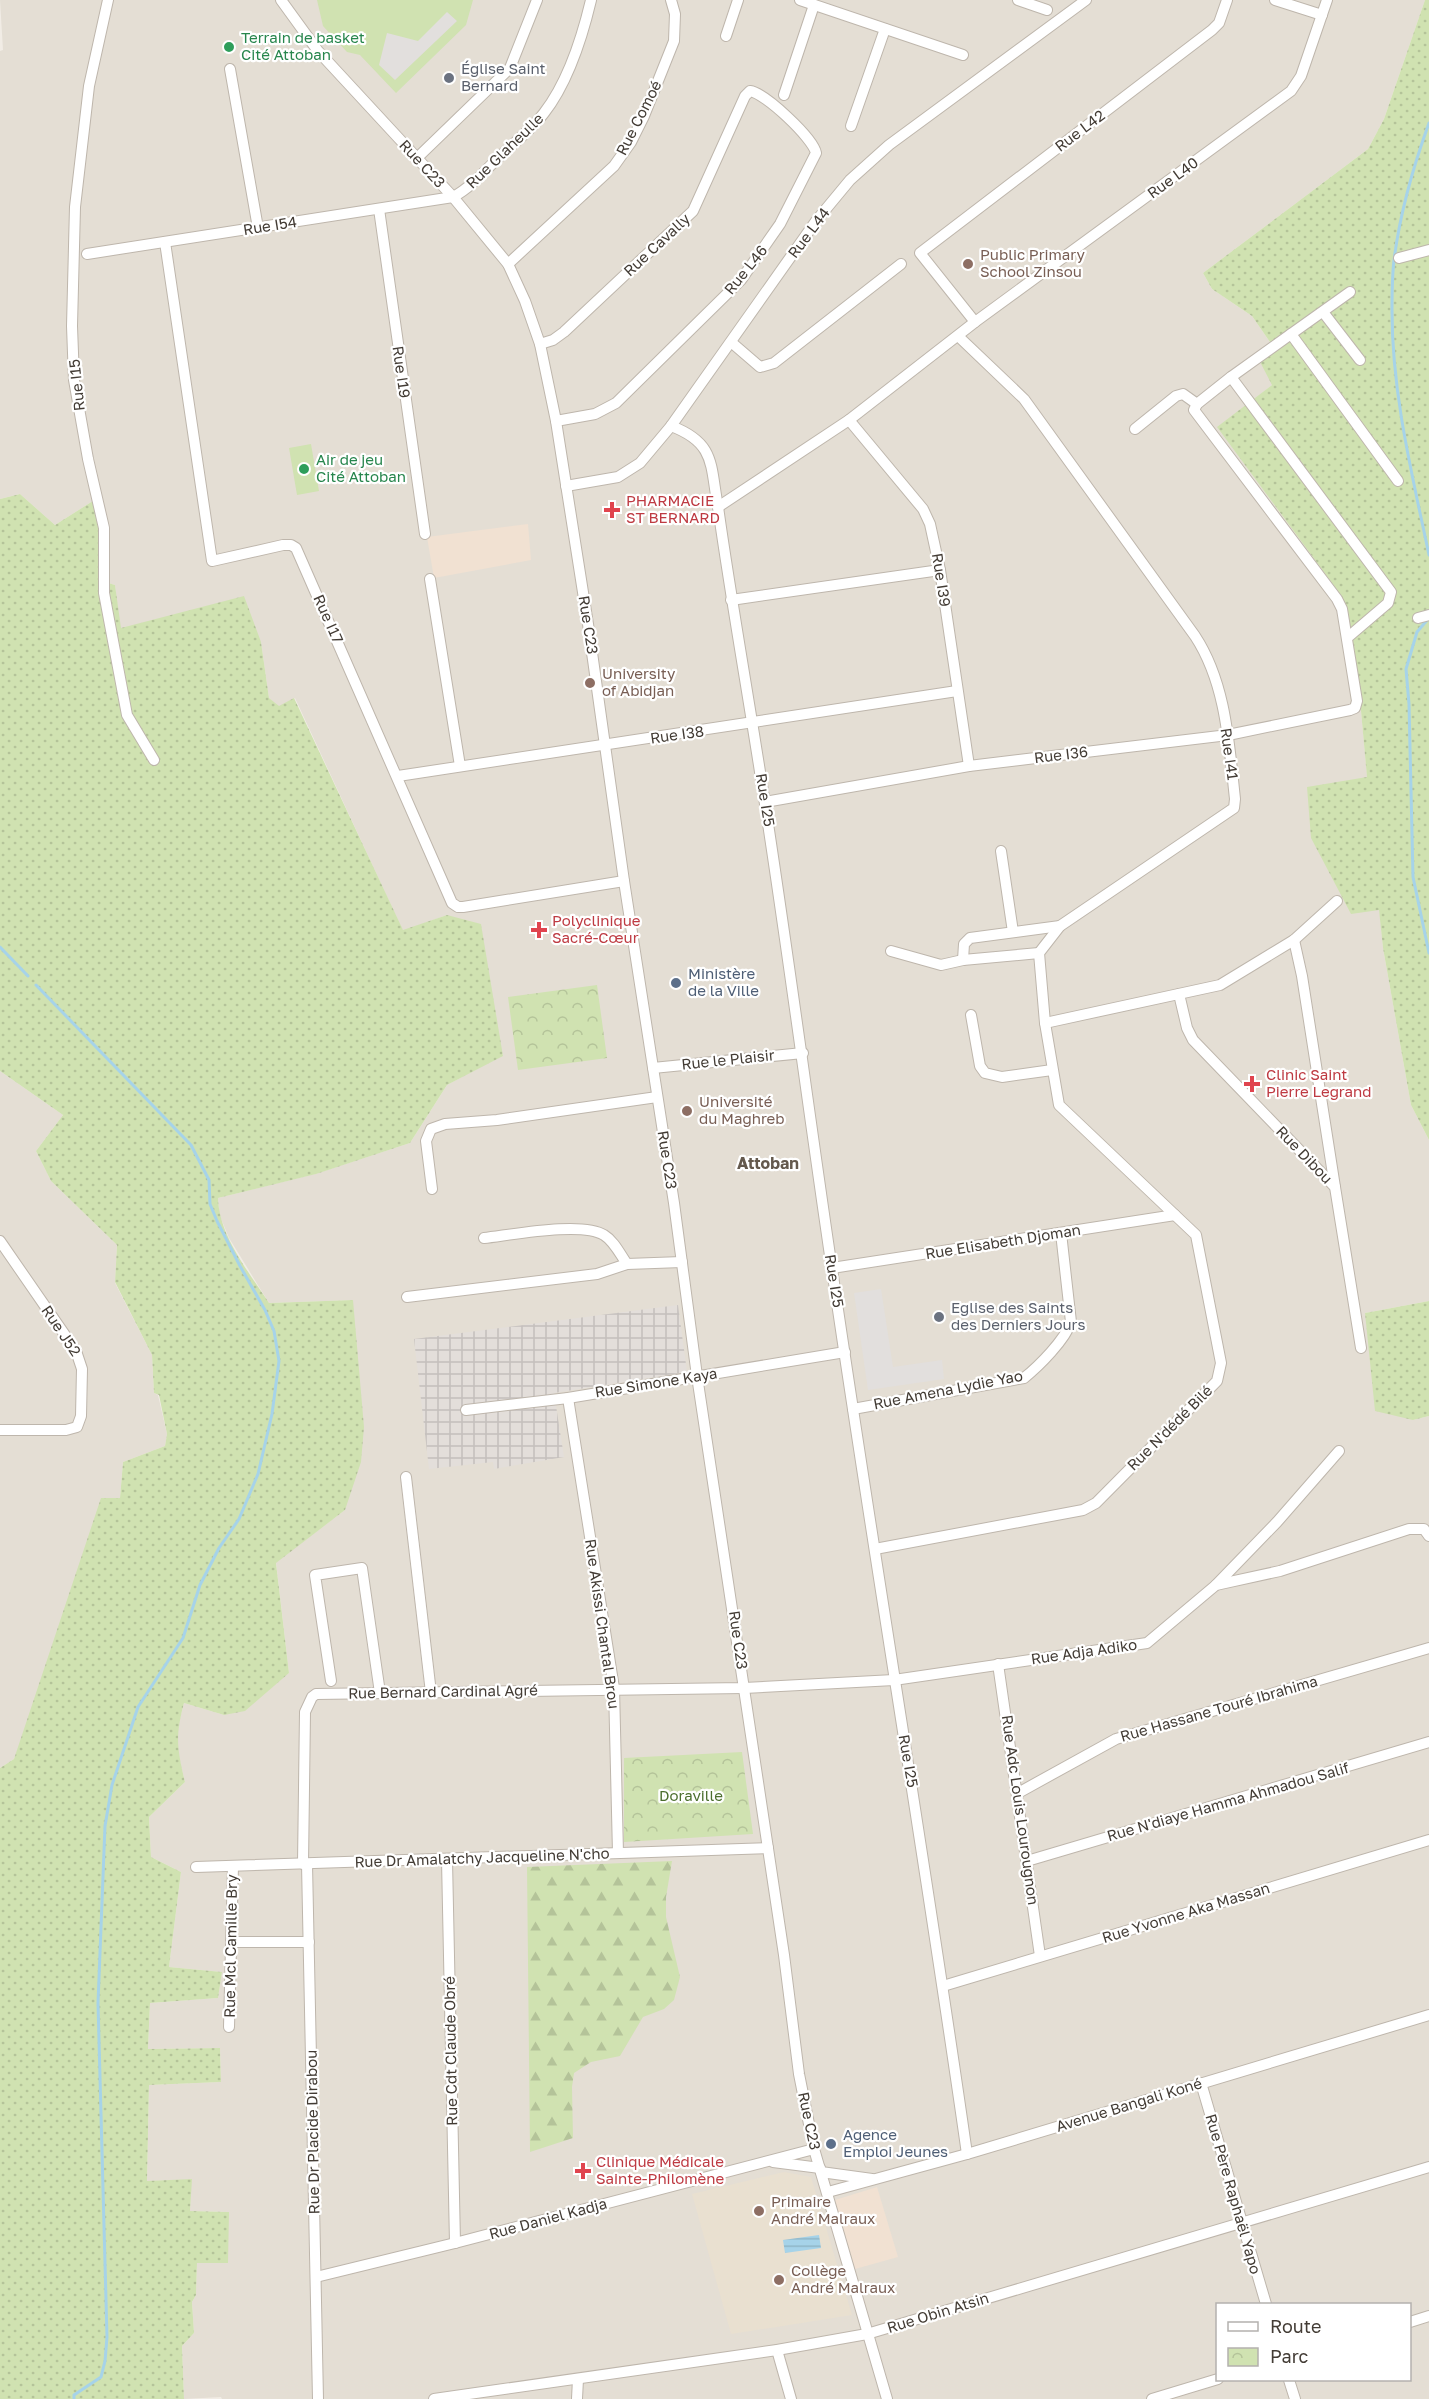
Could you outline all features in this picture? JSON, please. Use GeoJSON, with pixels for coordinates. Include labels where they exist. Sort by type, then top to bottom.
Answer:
{"type":"FeatureCollection","features":[{"type":"Feature","properties":{"kind":"street","name":"Rue I15"},"geometry":{"type":"LineString","coordinates":[[108,0],[90,86],[75,207],[72,326],[74,380],[88,459],[104,528],[104,593],[127,715],[154,760]]}},
{"type":"Feature","properties":{"kind":"street","name":"Rue C23"},"geometry":{"type":"LineString","coordinates":[[280,0],[318,51],[453,197],[508,264],[525,301],[540,344],[556,421],[606,745],[624,881],[784,1955],[799,2074],[814,2149],[887,2399]]}},
{"type":"Feature","properties":{"kind":"street"},"geometry":{"type":"LineString","coordinates":[[417,158],[510,68],[537,0]]}},
{"type":"Feature","properties":{"kind":"street","name":"Rue Glaheulle"},"geometry":{"type":"LineString","coordinates":[[453,197],[489,167],[542,116],[550,105],[570,64],[591,0]]}},
{"type":"Feature","properties":{"kind":"street","name":"Rue Comoé"},"geometry":{"type":"LineString","coordinates":[[508,264],[614,166],[631,142],[674,41],[675,14],[671,0]]}},
{"type":"Feature","properties":{"kind":"street"},"geometry":{"type":"LineString","coordinates":[[726,36],[738,0]]}},
{"type":"Feature","properties":{"kind":"street"},"geometry":{"type":"LineString","coordinates":[[800,0],[963,55]]}},
{"type":"Feature","properties":{"kind":"street"},"geometry":{"type":"LineString","coordinates":[[1018,0],[1047,10]]}},
{"type":"Feature","properties":{"kind":"street","name":"Rue L44"},"geometry":{"type":"LineString","coordinates":[[566,486],[618,477],[640,463],[671,426],[816,221],[850,180],[889,145],[1086,0]]}},
{"type":"Feature","properties":{"kind":"street","name":"Rue L42"},"geometry":{"type":"LineString","coordinates":[[975,322],[920,253],[1212,30],[1219,23],[1227,0]]}},
{"type":"Feature","properties":{"kind":"street"},"geometry":{"type":"LineString","coordinates":[[1275,0],[1322,15]]}},
{"type":"Feature","properties":{"kind":"street","name":"Rue L40"},"geometry":{"type":"LineString","coordinates":[[718,507],[849,420],[975,322],[1291,92],[1301,76],[1327,0]]}},
{"type":"Feature","properties":{"kind":"street"},"geometry":{"type":"LineString","coordinates":[[784,94],[814,5]]}},
{"type":"Feature","properties":{"kind":"street"},"geometry":{"type":"LineString","coordinates":[[851,126],[885,29]]}},
{"type":"Feature","properties":{"kind":"street"},"geometry":{"type":"LineString","coordinates":[[230,69],[258,228]]}},
{"type":"Feature","properties":{"kind":"street","name":"Rue Cavally"},"geometry":{"type":"LineString","coordinates":[[540,344],[553,340],[564,332],[693,211],[745,96],[750,92],[757,92],[785,115]]}},
{"type":"Feature","properties":{"kind":"street","name":"Rue L46"},"geometry":{"type":"LineString","coordinates":[[556,421],[595,414],[616,404],[741,280],[780,224],[816,153],[813,144],[785,115]]}},
{"type":"Feature","properties":{"kind":"street","name":"Rue I54"},"geometry":{"type":"LineString","coordinates":[[87,254],[453,197]]}},
{"type":"Feature","properties":{"kind":"street","name":"Rue I19"},"geometry":{"type":"LineString","coordinates":[[379,209],[425,534]]}},
{"type":"Feature","properties":{"kind":"street","name":"Rue I17"},"geometry":{"type":"LineString","coordinates":[[165,242],[212,561],[283,545],[296,548],[398,776],[449,898],[455,906],[463,907],[624,881]]}},
{"type":"Feature","properties":{"kind":"street"},"geometry":{"type":"LineString","coordinates":[[1400,258],[1429,250]]}},
{"type":"Feature","properties":{"kind":"street"},"geometry":{"type":"LineString","coordinates":[[731,342],[760,367],[766,367],[901,264]]}},
{"type":"Feature","properties":{"kind":"street"},"geometry":{"type":"LineString","coordinates":[[1347,638],[1342,609],[1337,599],[1194,410],[1197,404],[1231,377],[1350,292]]}},
{"type":"Feature","properties":{"kind":"street"},"geometry":{"type":"LineString","coordinates":[[1323,312],[1360,360]]}},
{"type":"Feature","properties":{"kind":"street"},"geometry":{"type":"LineString","coordinates":[[1291,334],[1398,481]]}},
{"type":"Feature","properties":{"kind":"street","name":"Rue I41"},"geometry":{"type":"LineString","coordinates":[[958,336],[1024,399],[1206,652],[1214,672],[1228,735],[1236,799],[1234,808],[1060,926],[1039,953]]}},
{"type":"Feature","properties":{"kind":"street"},"geometry":{"type":"LineString","coordinates":[[1231,377],[1391,592],[1388,603],[1347,638]]}},
{"type":"Feature","properties":{"kind":"street"},"geometry":{"type":"LineString","coordinates":[[1135,429],[1176,396],[1183,394],[1197,404]]}},
{"type":"Feature","properties":{"kind":"street","name":"Rue I39"},"geometry":{"type":"LineString","coordinates":[[849,420],[923,509],[930,524],[940,570],[969,766]]}},
{"type":"Feature","properties":{"kind":"street","name":"Rue I25"},"geometry":{"type":"LineString","coordinates":[[671,426],[691,434],[702,443],[709,458],[718,507],[803,1053],[853,1409],[967,2154]]}},
{"type":"Feature","properties":{"kind":"street"},"geometry":{"type":"LineString","coordinates":[[731,600],[940,570]]}},
{"type":"Feature","properties":{"kind":"street"},"geometry":{"type":"LineString","coordinates":[[430,579],[460,766]]}},
{"type":"Feature","properties":{"kind":"street"},"geometry":{"type":"LineString","coordinates":[[1418,618],[1429,615]]}},
{"type":"Feature","properties":{"kind":"street","name":"Rue I36"},"geometry":{"type":"LineString","coordinates":[[765,802],[969,766],[1228,735],[1356,708],[1357,701],[1347,638]]}},
{"type":"Feature","properties":{"kind":"street","name":"Rue I38"},"geometry":{"type":"LineString","coordinates":[[398,776],[957,691]]}},
{"type":"Feature","properties":{"kind":"street"},"geometry":{"type":"LineString","coordinates":[[1001,851],[1013,932]]}},
{"type":"Feature","properties":{"kind":"street"},"geometry":{"type":"LineString","coordinates":[[1045,1023],[1220,985],[1294,940],[1337,901]]}},
{"type":"Feature","properties":{"kind":"street"},"geometry":{"type":"LineString","coordinates":[[963,960],[964,944],[970,938],[1060,926]]}},
{"type":"Feature","properties":{"kind":"street"},"geometry":{"type":"LineString","coordinates":[[1294,940],[1302,975],[1335,1187]]}},
{"type":"Feature","properties":{"kind":"street"},"geometry":{"type":"LineString","coordinates":[[891,951],[941,965],[963,960],[1039,953],[1052,1070],[1002,1077],[985,1073],[980,1066],[971,1015]]}},
{"type":"Feature","properties":{"kind":"street","name":"Rue Dibou"},"geometry":{"type":"LineString","coordinates":[[1179,994],[1187,1029],[1193,1040],[1335,1187],[1361,1348]]}},
{"type":"Feature","properties":{"kind":"street","name":"Rue le Plaisir"},"geometry":{"type":"LineString","coordinates":[[653,1068],[803,1053]]}},
{"type":"Feature","properties":{"kind":"street","name":"Rue N'dédé Bilé"},"geometry":{"type":"LineString","coordinates":[[875,1549],[1083,1510],[1096,1503],[1217,1382],[1221,1363],[1196,1235],[1059,1105],[1052,1070]]}},
{"type":"Feature","properties":{"kind":"street"},"geometry":{"type":"LineString","coordinates":[[432,1189],[426,1141],[427,1133],[436,1126],[497,1120],[657,1097]]}},
{"type":"Feature","properties":{"kind":"street","name":"Rue Elisabeth Djoman"},"geometry":{"type":"LineString","coordinates":[[832,1268],[1175,1215]]}},
{"type":"Feature","properties":{"kind":"street"},"geometry":{"type":"LineString","coordinates":[[484,1238],[552,1229],[594,1230],[605,1235],[612,1242],[627,1264]]}},
{"type":"Feature","properties":{"kind":"street","name":"Rue Amena Lydie Yao"},"geometry":{"type":"LineString","coordinates":[[853,1409],[1024,1378],[1068,1331],[1071,1322],[1061,1233]]}},
{"type":"Feature","properties":{"kind":"street","name":"Rue J52"},"geometry":{"type":"LineString","coordinates":[[0,1241],[76,1351],[82,1369],[80,1423],[77,1426],[66,1430],[0,1430]]}},
{"type":"Feature","properties":{"kind":"street"},"geometry":{"type":"LineString","coordinates":[[407,1297],[597,1274],[627,1264],[682,1262]]}},
{"type":"Feature","properties":{"kind":"street","name":"Rue Simone Kaya"},"geometry":{"type":"LineString","coordinates":[[466,1410],[568,1398],[845,1352]]}},
{"type":"Feature","properties":{"kind":"street","name":"Rue Akissi Chantal Brou"},"geometry":{"type":"LineString","coordinates":[[568,1398],[614,1688],[618,1853]]}},
{"type":"Feature","properties":{"kind":"street"},"geometry":{"type":"LineString","coordinates":[[1216,1586],[1339,1451]]}},
{"type":"Feature","properties":{"kind":"street"},"geometry":{"type":"LineString","coordinates":[[406,1477],[431,1693]]}},
{"type":"Feature","properties":{"kind":"street","name":"Rue Adja Adiko"},"geometry":{"type":"LineString","coordinates":[[744,1688],[894,1680],[1147,1643],[1216,1586],[1280,1571],[1409,1529],[1424,1529],[1429,1536]]}},
{"type":"Feature","properties":{"kind":"street"},"geometry":{"type":"LineString","coordinates":[[331,1681],[315,1575],[362,1568],[380,1692]]}},
{"type":"Feature","properties":{"kind":"street","name":"Rue Hassane Touré Ibrahima"},"geometry":{"type":"LineString","coordinates":[[1018,1793],[1116,1739],[1429,1647]]}},
{"type":"Feature","properties":{"kind":"street","name":"Rue Adc Louis Lourougnon"},"geometry":{"type":"LineString","coordinates":[[998,1664],[1040,1956]]}},
{"type":"Feature","properties":{"kind":"street","name":"Rue Bernard Cardinal Agré"},"geometry":{"type":"LineString","coordinates":[[305,1864],[305,1712],[308,1703],[316,1694],[614,1688],[744,1688]]}},
{"type":"Feature","properties":{"kind":"street","name":"Rue N'diaye Hamma Ahmadou Salif"},"geometry":{"type":"LineString","coordinates":[[1027,1861],[1429,1742]]}},
{"type":"Feature","properties":{"kind":"street","name":"Rue Yvonne Aka Massan"},"geometry":{"type":"LineString","coordinates":[[943,1986],[1429,1840]]}},
{"type":"Feature","properties":{"kind":"street","name":"Rue Dr Amalatchy Jacqueline N'cho"},"geometry":{"type":"LineString","coordinates":[[196,1866],[447,1860],[768,1848]]}},
{"type":"Feature","properties":{"kind":"street","name":"Rue Cdt Claude Obré"},"geometry":{"type":"LineString","coordinates":[[447,1860],[455,2243]]}},
{"type":"Feature","properties":{"kind":"street","name":"Rue Dr Placide Dirabou"},"geometry":{"type":"LineString","coordinates":[[305,1864],[309,1942],[318,2399]]}},
{"type":"Feature","properties":{"kind":"street","name":"Rue Mcl Camille Bry"},"geometry":{"type":"LineString","coordinates":[[230,2027],[233,1866]]}},
{"type":"Feature","properties":{"kind":"street"},"geometry":{"type":"LineString","coordinates":[[231,1942],[309,1942]]}},
{"type":"Feature","properties":{"kind":"street","name":"Avenue Bangali Koné"},"geometry":{"type":"LineString","coordinates":[[828,2192],[967,2154],[1429,2015]]}},
{"type":"Feature","properties":{"kind":"street","name":"Rue Père Raphaël Yapo"},"geometry":{"type":"LineString","coordinates":[[1201,2083],[1266,2303]]}},
{"type":"Feature","properties":{"kind":"street","name":"Rue Daniel Kadja"},"geometry":{"type":"LineString","coordinates":[[315,2277],[455,2243],[814,2149]]}},
{"type":"Feature","properties":{"kind":"street"},"geometry":{"type":"LineString","coordinates":[[768,2162],[877,2179]]}},
{"type":"Feature","properties":{"kind":"street","name":"Rue Obin Atsin"},"geometry":{"type":"LineString","coordinates":[[434,2399],[777,2350],[867,2334],[1429,2167]]}},
{"type":"Feature","properties":{"kind":"street"},"geometry":{"type":"LineString","coordinates":[[1411,2322],[1429,2316]]}},
{"type":"Feature","properties":{"kind":"street"},"geometry":{"type":"LineString","coordinates":[[777,2350],[791,2399]]}},
{"type":"Feature","properties":{"kind":"street"},"geometry":{"type":"LineString","coordinates":[[577,2399],[578,2379]]}},
{"type":"Feature","properties":{"kind":"street"},"geometry":{"type":"LineString","coordinates":[[1152,2399],[1216,2380]]}},
{"type":"Feature","properties":{"kind":"street"},"geometry":{"type":"LineString","coordinates":[[1290,2381],[1294,2399]]}},
{"type":"Feature","properties":{"kind":"shaded area"},"geometry":{"type":"Polygon","coordinates":[[[0,0],[1425,0],[1384,119],[1368,149],[1203,273],[1212,289],[1252,316],[1274,348],[1272,385],[1218,428],[1343,598],[1360,700],[1383,948],[1411,1105],[1429,1140],[1429,1301],[1365,1313],[1413,1420],[1429,1416],[1429,2399],[222,2399],[221,2397],[184,2399],[182,2346],[194,2333],[192,2302],[196,2295],[197,2263],[229,2212],[190,2211],[191,2180],[147,2181],[149,2085],[221,2082],[220,2048],[148,2049],[150,2003],[218,1998],[222,1972],[169,1967],[181,1872],[151,1857],[149,1817],[185,1782],[176,1745],[184,1703],[224,1715],[289,1673],[276,1562],[345,1510],[353,1300],[269,1303],[229,1238],[219,1214],[218,1198],[315,1174],[410,1143],[447,1085],[503,1055],[447,915],[403,931],[295,698],[279,707],[269,698],[261,642],[120,628],[115,585],[102,581],[96,499],[55,525],[20,494],[0,499],[0,51],[3,50],[0,0]]]}},
{"type":"Feature","properties":{"kind":"shaded area"},"geometry":{"type":"Polygon","coordinates":[[[447,12],[457,21],[395,80],[379,65],[387,33],[418,41],[447,12]]]}},
{"type":"Feature","properties":{"kind":"shaded area"},"geometry":{"type":"Polygon","coordinates":[[[528,524],[531,560],[434,578],[427,537],[528,524]]]}},
{"type":"Feature","properties":{"kind":"shaded area"},"geometry":{"type":"Polygon","coordinates":[[[0,1071],[63,1115],[36,1151],[51,1181],[117,1245],[115,1283],[152,1355],[154,1393],[158,1395],[167,1434],[165,1446],[123,1462],[120,1498],[14,1759],[0,1768],[0,1071]]]}},
{"type":"Feature","properties":{"kind":"shaded area"},"geometry":{"type":"Polygon","coordinates":[[[881,1289],[893,1367],[942,1360],[944,1379],[868,1390],[854,1293],[881,1289]]]}},
{"type":"Feature","properties":{"kind":"shaded area"},"geometry":{"type":"Polygon","coordinates":[[[678,1305],[687,1372],[554,1393],[564,1457],[494,1469],[493,1462],[429,1469],[414,1339],[678,1305]]]}},
{"type":"Feature","properties":{"kind":"shaded area","name":"Collège André Malraux"},"geometry":{"type":"Polygon","coordinates":[[[784,2172],[811,2177],[852,2315],[731,2334],[692,2194],[784,2172]]]}},
{"type":"Feature","properties":{"kind":"shaded area"},"geometry":{"type":"Polygon","coordinates":[[[877,2187],[898,2257],[855,2269],[835,2200],[877,2187]]]}},
{"type":"Feature","properties":{"kind":"green space"},"geometry":{"type":"Polygon","coordinates":[[[317,0],[473,0],[466,25],[396,93],[360,55],[347,52],[323,26],[317,0]]]}},
{"type":"Feature","properties":{"kind":"green space"},"geometry":{"type":"Polygon","coordinates":[[[1425,0],[1429,0],[1429,1140],[1411,1105],[1383,948],[1379,910],[1351,914],[1311,838],[1307,787],[1367,777],[1360,700],[1343,598],[1217,427],[1272,385],[1257,356],[1274,348],[1252,316],[1212,289],[1203,273],[1368,149],[1384,119],[1425,0]]]}},
{"type":"Feature","properties":{"kind":"green space","name":"Air de jeu Cité Attoban"},"geometry":{"type":"Polygon","coordinates":[[[311,444],[319,491],[297,495],[289,448],[311,444]]]}},
{"type":"Feature","properties":{"kind":"green space"},"geometry":{"type":"Polygon","coordinates":[[[20,494],[55,525],[96,499],[102,581],[115,585],[121,628],[244,596],[261,642],[269,698],[279,706],[294,698],[403,930],[447,915],[481,924],[503,1056],[447,1085],[410,1143],[316,1174],[218,1198],[229,1240],[269,1303],[353,1300],[364,1427],[361,1462],[345,1510],[276,1563],[289,1673],[245,1711],[224,1715],[184,1703],[178,1742],[185,1782],[149,1817],[151,1857],[181,1872],[169,1967],[222,1972],[218,1998],[150,2003],[148,2049],[220,2048],[221,2082],[149,2085],[147,2181],[192,2179],[190,2211],[229,2212],[228,2263],[197,2263],[196,2295],[192,2302],[194,2333],[182,2346],[184,2399],[0,2399],[0,1768],[14,1759],[101,1498],[120,1498],[123,1462],[165,1446],[167,1434],[159,1395],[154,1393],[152,1355],[115,1282],[117,1245],[51,1181],[36,1151],[63,1115],[0,1071],[0,499],[20,494]]]}},
{"type":"Feature","properties":{"kind":"green space"},"geometry":{"type":"Polygon","coordinates":[[[597,985],[607,1058],[518,1070],[508,997],[597,985]]]}},
{"type":"Feature","properties":{"kind":"green space"},"geometry":{"type":"Polygon","coordinates":[[[1429,1301],[1429,1416],[1413,1420],[1375,1411],[1365,1313],[1429,1301]]]}},
{"type":"Feature","properties":{"kind":"green space","name":"Doraville"},"geometry":{"type":"Polygon","coordinates":[[[742,1752],[753,1834],[624,1842],[624,1758],[742,1752]]]}},
{"type":"Feature","properties":{"kind":"green space"},"geometry":{"type":"Polygon","coordinates":[[[672,1861],[666,1897],[666,1917],[680,1977],[674,2000],[664,2009],[643,2017],[620,2056],[591,2062],[574,2073],[573,2138],[530,2152],[527,1867],[672,1861]]]}},
{"type":"Feature","properties":{"kind":"water"},"geometry":{"type":"Polygon","coordinates":[[[819,2235],[821,2248],[785,2253],[783,2240],[819,2235]]]}},
{"type":"Feature","properties":{"kind":"waterway"},"geometry":{"type":"LineString","coordinates":[[1429,123],[1403,208],[1393,266],[1392,286],[1393,342],[1399,403],[1429,555]]}},
{"type":"Feature","properties":{"kind":"waterway"},"geometry":{"type":"LineString","coordinates":[[1428,619],[1417,632],[1406,669],[1409,704],[1413,877],[1429,953]]}},
{"type":"Feature","properties":{"kind":"waterway"},"geometry":{"type":"LineString","coordinates":[[0,947],[28,976]]}},
{"type":"Feature","properties":{"kind":"waterway"},"geometry":{"type":"LineString","coordinates":[[36,985],[191,1145],[209,1180],[210,1204],[217,1221],[274,1331],[279,1361],[272,1414],[258,1474],[239,1519],[219,1548],[200,1585],[183,1638],[138,1707],[112,1785],[105,1826],[98,2003],[107,2337],[101,2377],[74,2395],[74,2399]]}},
{"type":"Feature","properties":{"kind":"place","name":"Terrain de basket Cité Attoban"},"geometry":{"type":"Point","coordinates":[229,47]}},
{"type":"Feature","properties":{"kind":"place","name":"Église Saint Bernard"},"geometry":{"type":"Point","coordinates":[449,78]}},
{"type":"Feature","properties":{"kind":"place","name":"Public Primary School Zinsou"},"geometry":{"type":"Point","coordinates":[968,264]}},
{"type":"Feature","properties":{"kind":"place","name":"Air de jeu Cité Attoban"},"geometry":{"type":"Point","coordinates":[304,469]}},
{"type":"Feature","properties":{"kind":"place","name":"PHARMACIE ST BERNARD"},"geometry":{"type":"Point","coordinates":[612,510]}},
{"type":"Feature","properties":{"kind":"place","name":"University of Abidjan"},"geometry":{"type":"Point","coordinates":[590,683]}},
{"type":"Feature","properties":{"kind":"place","name":"Polyclinique Sacré-Cœur"},"geometry":{"type":"Point","coordinates":[539,930]}},
{"type":"Feature","properties":{"kind":"place","name":"Ministère de la Ville"},"geometry":{"type":"Point","coordinates":[676,983]}},
{"type":"Feature","properties":{"kind":"place","name":"Clinic Saint Pierre Legrand"},"geometry":{"type":"Point","coordinates":[1252,1084]}},
{"type":"Feature","properties":{"kind":"place","name":"Université du Maghreb"},"geometry":{"type":"Point","coordinates":[687,1111]}},
{"type":"Feature","properties":{"kind":"place","name":"Eglise des Saints des Derniers Jours"},"geometry":{"type":"Point","coordinates":[939,1317]}},
{"type":"Feature","properties":{"kind":"place","name":"Agence Emploi Jeunes"},"geometry":{"type":"Point","coordinates":[831,2144]}},
{"type":"Feature","properties":{"kind":"place","name":"Clinique Médicale Sainte-Philomène"},"geometry":{"type":"Point","coordinates":[583,2171]}},
{"type":"Feature","properties":{"kind":"place","name":"Primaire André Malraux"},"geometry":{"type":"Point","coordinates":[759,2211]}},
{"type":"Feature","properties":{"kind":"place","name":"Collège André Malraux"},"geometry":{"type":"Point","coordinates":[779,2280]}},
{"type":"Feature","properties":{"kind":"district","name":"Attoban"},"geometry":{"type":"Point","coordinates":[768,1163]}}]}
